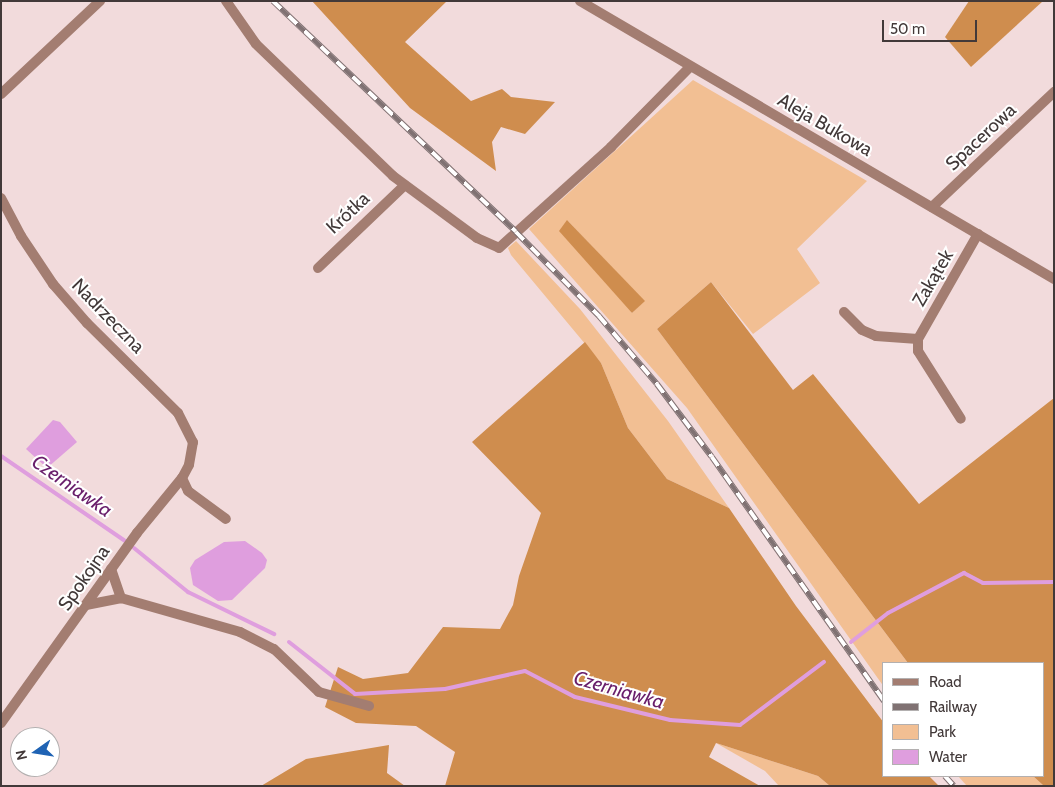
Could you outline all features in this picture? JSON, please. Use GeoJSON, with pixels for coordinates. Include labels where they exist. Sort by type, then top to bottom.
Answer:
{"type":"FeatureCollection","features":[{"type":"Feature","properties":{"kind":"street"},"geometry":{"type":"LineString","coordinates":[[1,94],[100,1]]}},
{"type":"Feature","properties":{"kind":"street"},"geometry":{"type":"LineString","coordinates":[[226,1],[256,44],[405,185],[477,238],[499,248],[611,147],[690,67]]}},
{"type":"Feature","properties":{"kind":"street","name":"Aleja Bukowa"},"geometry":{"type":"LineString","coordinates":[[580,1],[1054,279]]}},
{"type":"Feature","properties":{"kind":"street","name":"Spacerowa"},"geometry":{"type":"LineString","coordinates":[[932,207],[1054,92]]}},
{"type":"Feature","properties":{"kind":"street","name":"Krótka"},"geometry":{"type":"LineString","coordinates":[[318,268],[405,185]]}},
{"type":"Feature","properties":{"kind":"street","name":"Nadrzeczna"},"geometry":{"type":"LineString","coordinates":[[1,198],[36,261],[68,303],[178,412],[190,434],[193,452]]}},
{"type":"Feature","properties":{"kind":"street","name":"Zakątek"},"geometry":{"type":"LineString","coordinates":[[918,339],[978,234]]}},
{"type":"Feature","properties":{"kind":"street"},"geometry":{"type":"LineString","coordinates":[[844,312],[862,330],[876,336],[918,339],[918,351],[961,419]]}},
{"type":"Feature","properties":{"kind":"street","name":"Spokojna"},"geometry":{"type":"LineString","coordinates":[[1,723],[111,569],[182,478],[193,452]]}},
{"type":"Feature","properties":{"kind":"street"},"geometry":{"type":"LineString","coordinates":[[182,478],[188,490],[226,519]]}},
{"type":"Feature","properties":{"kind":"street"},"geometry":{"type":"LineString","coordinates":[[111,569],[121,598]]}},
{"type":"Feature","properties":{"kind":"street"},"geometry":{"type":"LineString","coordinates":[[86,606],[121,598],[240,632],[274,650],[320,692],[369,706]]}},
{"type":"Feature","properties":{"kind":"green space"},"geometry":{"type":"Polygon","coordinates":[[[693,80],[867,181],[797,249],[820,283],[753,334],[711,282],[657,329],[907,662],[882,662],[882,684],[687,408],[529,229],[693,80]],[[567,220],[632,313],[644,301],[567,220]]]}},
{"type":"Feature","properties":{"kind":"green space"},"geometry":{"type":"Polygon","coordinates":[[[516,241],[580,309],[668,421],[729,508],[667,479],[628,428],[601,363],[511,255],[508,248],[516,241]]]}},
{"type":"Feature","properties":{"kind":"green space"},"geometry":{"type":"Polygon","coordinates":[[[716,743],[818,776],[830,786],[779,786],[765,771],[716,743]]]}},
{"type":"Feature","properties":{"kind":"green space"},"geometry":{"type":"Polygon","coordinates":[[[959,777],[1034,777],[1044,786],[967,786],[959,777]]]}},
{"type":"Feature","properties":{"kind":"shaded area"},"geometry":{"type":"Polygon","coordinates":[[[312,1],[447,1],[405,42],[471,101],[502,89],[511,97],[555,102],[525,134],[501,127],[492,142],[496,171],[410,108],[312,1]]]}},
{"type":"Feature","properties":{"kind":"shaded area"},"geometry":{"type":"Polygon","coordinates":[[[969,1],[1043,1],[971,67],[945,37],[969,1]]]}},
{"type":"Feature","properties":{"kind":"shaded area"},"geometry":{"type":"Polygon","coordinates":[[[567,220],[645,301],[632,313],[559,231],[567,220]]]}},
{"type":"Feature","properties":{"kind":"shaded area"},"geometry":{"type":"Polygon","coordinates":[[[711,282],[793,390],[813,374],[919,504],[1054,398],[1054,786],[1044,786],[1034,777],[1045,777],[1045,662],[907,662],[657,329],[711,282]]]}},
{"type":"Feature","properties":{"kind":"shaded area"},"geometry":{"type":"Polygon","coordinates":[[[585,342],[601,363],[628,428],[667,479],[729,508],[796,606],[882,720],[882,777],[930,777],[939,786],[830,786],[818,776],[716,743],[709,757],[760,786],[445,786],[455,752],[416,726],[356,723],[325,707],[338,667],[363,679],[408,673],[443,627],[500,629],[513,605],[519,576],[541,513],[472,442],[585,342]]]}},
{"type":"Feature","properties":{"kind":"shaded area"},"geometry":{"type":"Polygon","coordinates":[[[389,745],[387,773],[405,786],[261,786],[306,759],[389,745]]]}},
{"type":"Feature","properties":{"kind":"water"},"geometry":{"type":"Polygon","coordinates":[[[53,420],[60,422],[77,442],[47,468],[26,449],[53,420]]]}},
{"type":"Feature","properties":{"kind":"water"},"geometry":{"type":"Polygon","coordinates":[[[245,541],[262,553],[267,560],[265,568],[232,600],[218,601],[193,585],[190,568],[195,560],[224,542],[245,541]]]}},
{"type":"Feature","properties":{"kind":"waterway","name":"Czerniawka"},"geometry":{"type":"LineString","coordinates":[[1,456],[125,541]]}},
{"type":"Feature","properties":{"kind":"waterway","name":"Czerniawka"},"geometry":{"type":"LineString","coordinates":[[134,548],[188,592],[274,634]]}},
{"type":"Feature","properties":{"kind":"waterway","name":"Czerniawka"},"geometry":{"type":"LineString","coordinates":[[851,642],[888,613],[964,573],[983,583],[1054,582]]}},
{"type":"Feature","properties":{"kind":"waterway","name":"Czerniawka"},"geometry":{"type":"LineString","coordinates":[[289,642],[355,694],[445,689],[525,671],[575,697],[670,720],[740,725],[824,662]]}},
{"type":"Feature","properties":{"kind":"railway"},"geometry":{"type":"LineString","coordinates":[[273,1],[516,232],[599,316],[657,384],[712,457],[882,698]]}},
{"type":"Feature","properties":{"kind":"railway"},"geometry":{"type":"LineString","coordinates":[[946,777],[954,786]]}}]}
